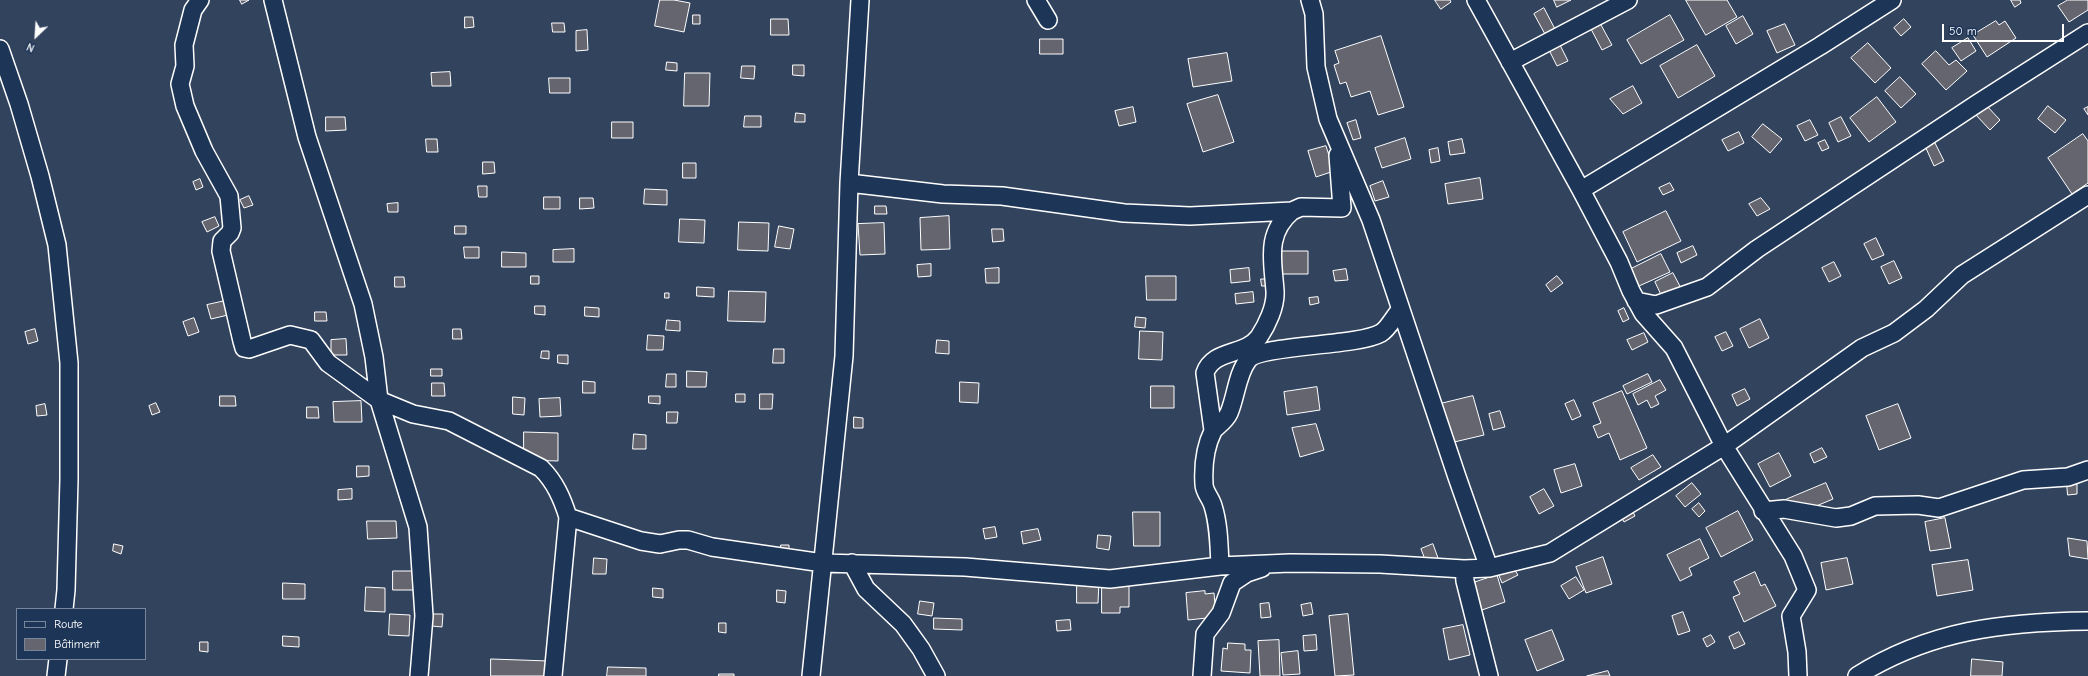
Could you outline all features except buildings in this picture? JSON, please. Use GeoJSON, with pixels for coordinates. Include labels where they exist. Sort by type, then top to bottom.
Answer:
{"type":"FeatureCollection","features":[{"type":"Feature","properties":{"kind":"street"},"geometry":{"type":"LineString","coordinates":[[200,0],[193,10],[184,45],[185,66],[180,84],[185,106],[201,143],[229,196],[232,228],[230,233],[222,241],[221,251],[244,348],[253,348],[290,335],[311,340],[328,363],[378,400],[413,414],[455,423],[541,468],[550,477],[559,491],[568,517],[553,676]]}},
{"type":"Feature","properties":{"kind":"street"},"geometry":{"type":"LineString","coordinates":[[273,0],[307,137],[363,304],[374,357],[378,400],[418,527],[424,616],[419,676]]}},
{"type":"Feature","properties":{"kind":"street"},"geometry":{"type":"LineString","coordinates":[[811,676],[824,563],[844,356],[849,183],[860,0]]}},
{"type":"Feature","properties":{"kind":"street"},"geometry":{"type":"LineString","coordinates":[[1036,0],[1048,20]]}},
{"type":"Feature","properties":{"kind":"street"},"geometry":{"type":"LineString","coordinates":[[1310,0],[1314,14],[1316,67],[1328,119],[1371,220],[1400,310],[1489,568]]}},
{"type":"Feature","properties":{"kind":"street"},"geometry":{"type":"LineString","coordinates":[[1476,0],[1581,190],[1619,262],[1636,301],[1643,313],[1674,348],[1724,446],[1763,511],[1793,556],[1807,590],[1791,616],[1795,637],[1798,676]]}},
{"type":"Feature","properties":{"kind":"street"},"geometry":{"type":"LineString","coordinates":[[1510,62],[1628,0]]}},
{"type":"Feature","properties":{"kind":"street"},"geometry":{"type":"LineString","coordinates":[[1581,190],[1820,46],[1892,0]]}},
{"type":"Feature","properties":{"kind":"street"},"geometry":{"type":"LineString","coordinates":[[1636,301],[1656,305],[1707,286],[1757,250],[1959,115],[2088,33]]}},
{"type":"Feature","properties":{"kind":"street"},"geometry":{"type":"LineString","coordinates":[[0,49],[20,104],[57,245],[69,363],[69,480],[66,590],[64,608]]}},
{"type":"Feature","properties":{"kind":"street"},"geometry":{"type":"LineString","coordinates":[[1220,566],[1216,516],[1213,504],[1204,486],[1205,452],[1213,430],[1205,373],[1206,368],[1218,357],[1247,348],[1258,338],[1266,325],[1274,300],[1272,268],[1274,239],[1284,218],[1292,211],[1301,207],[1342,208],[1338,142]]}},
{"type":"Feature","properties":{"kind":"street"},"geometry":{"type":"LineString","coordinates":[[849,183],[943,194],[1002,196],[1124,213],[1190,216],[1292,211]]}},
{"type":"Feature","properties":{"kind":"street"},"geometry":{"type":"LineString","coordinates":[[568,517],[641,541],[660,544],[679,540],[688,540],[712,547],[824,563],[965,567],[1110,579],[1220,566],[1290,563],[1380,564],[1464,569],[1489,568],[1550,553],[1724,446],[1862,348],[1894,333],[1926,309],[1962,275],[2088,195]]}},
{"type":"Feature","properties":{"kind":"street"},"geometry":{"type":"LineString","coordinates":[[1213,430],[1225,420],[1229,412],[1249,358],[1255,355],[1280,350],[1340,342],[1375,335],[1384,330],[1400,310]]}},
{"type":"Feature","properties":{"kind":"street"},"geometry":{"type":"LineString","coordinates":[[1763,511],[1784,509],[1836,518],[1851,516],[1875,506],[1918,505],[1940,508],[2023,480],[2068,477],[2088,470]]}},
{"type":"Feature","properties":{"kind":"street"},"geometry":{"type":"LineString","coordinates":[[1202,676],[1205,634],[1221,613],[1232,583],[1256,569],[1290,563]]}},
{"type":"Feature","properties":{"kind":"street"},"geometry":{"type":"LineString","coordinates":[[852,564],[866,588],[903,624],[921,649],[936,676]]}},
{"type":"Feature","properties":{"kind":"street"},"geometry":{"type":"LineString","coordinates":[[862,581],[879,564]]}},
{"type":"Feature","properties":{"kind":"street"},"geometry":{"type":"LineString","coordinates":[[1464,569],[1465,581],[1489,676]]}},
{"type":"Feature","properties":{"kind":"street"},"geometry":{"type":"LineString","coordinates":[[1857,676],[1879,662],[1956,634],[2032,622],[2088,621]]}},
{"type":"Feature","properties":{"kind":"street"},"geometry":{"type":"LineString","coordinates":[[56,676],[58,660]]}}]}
